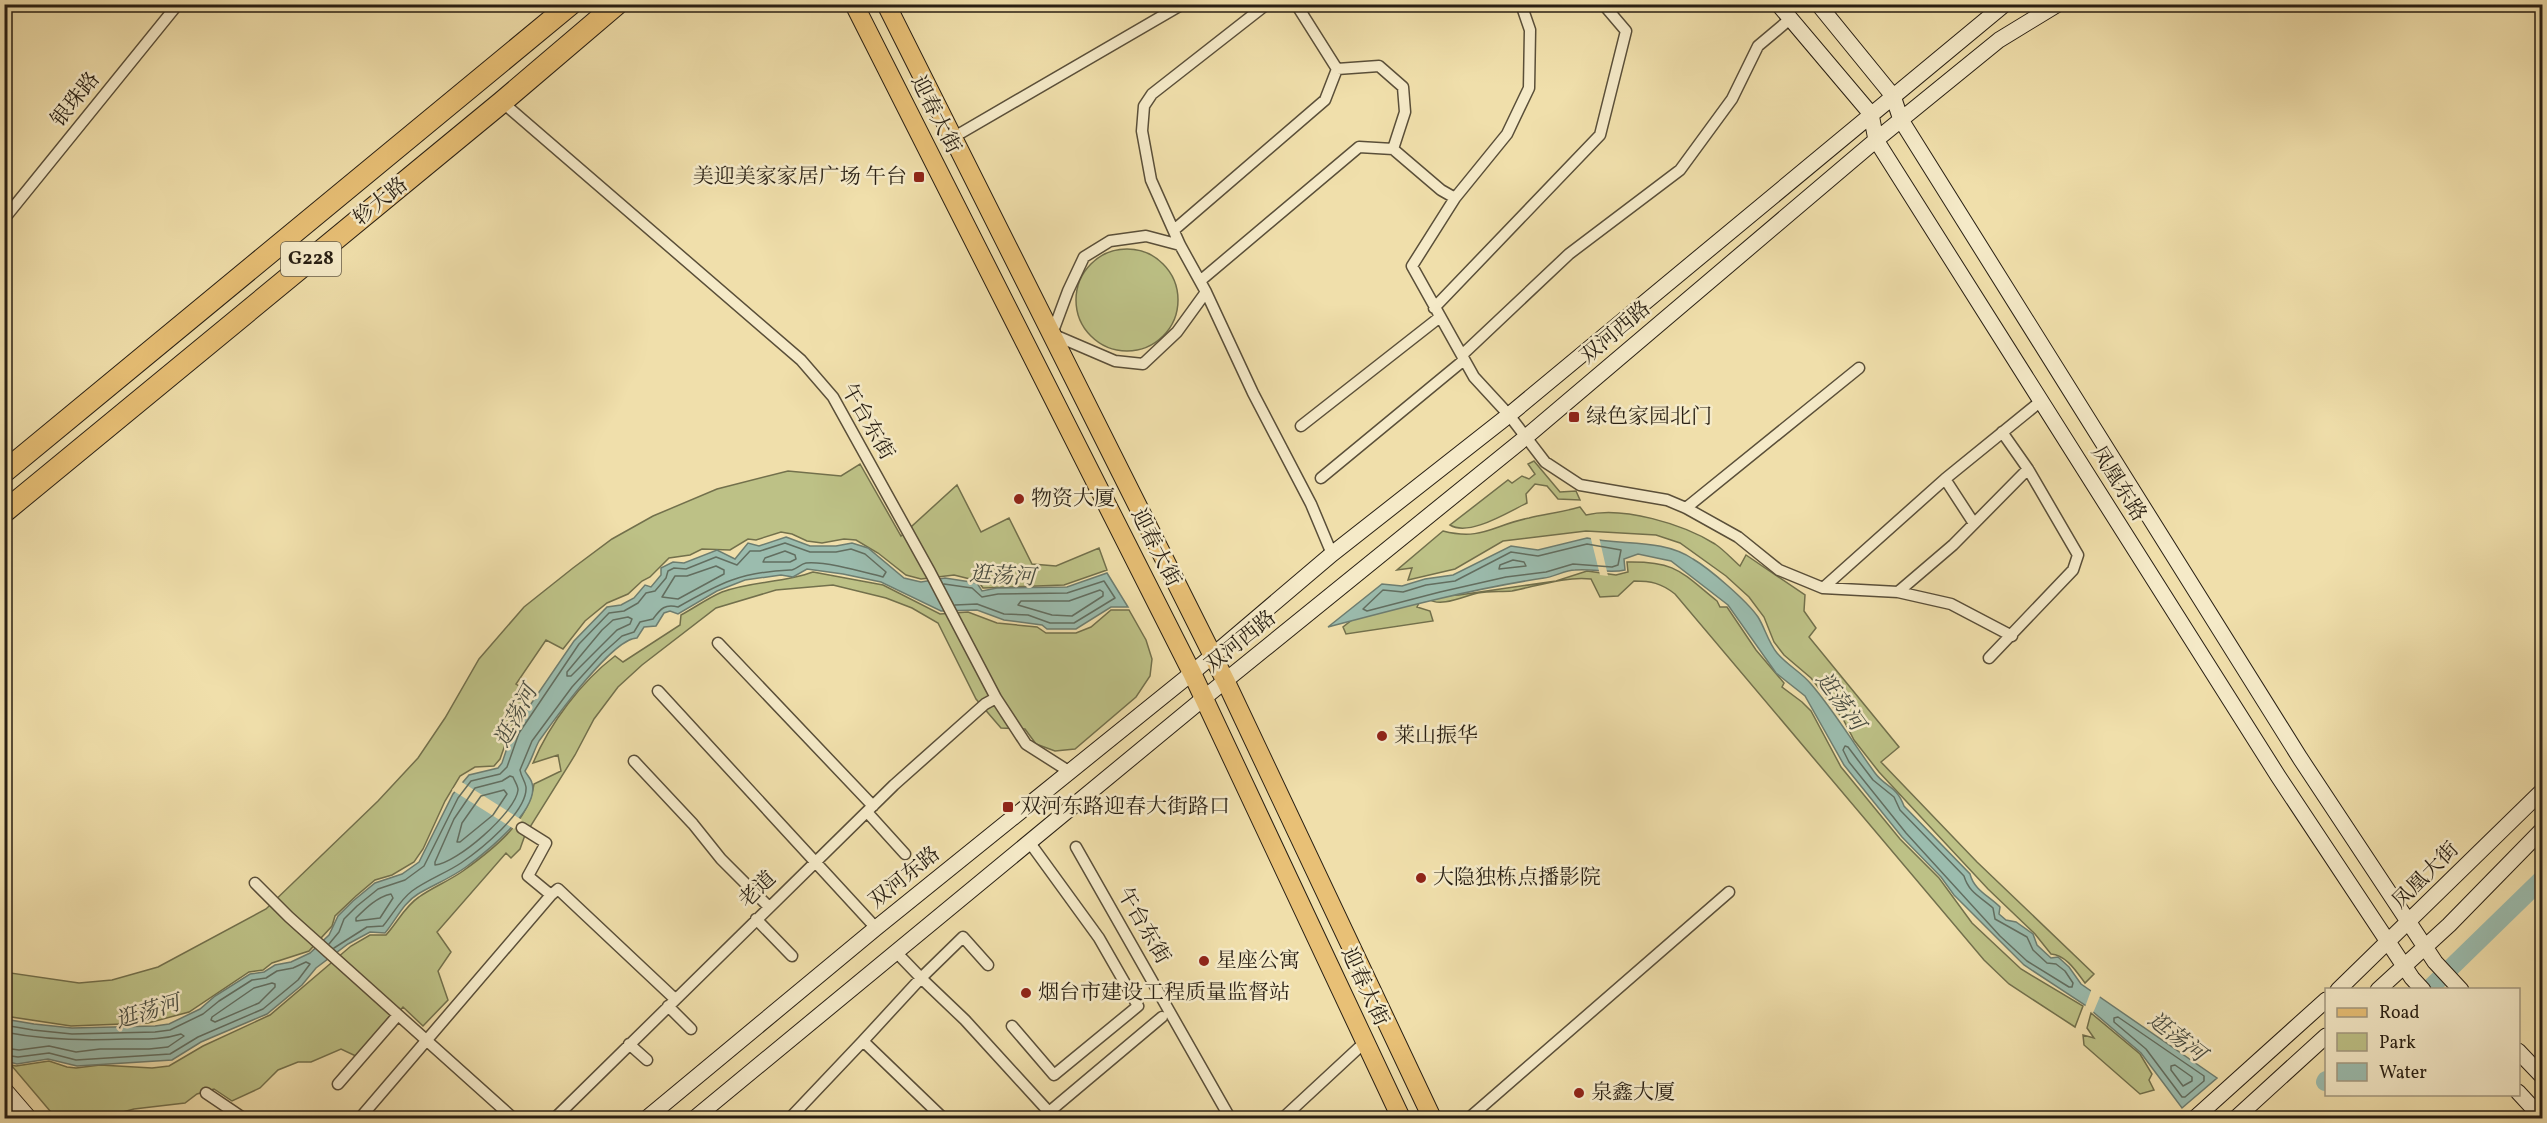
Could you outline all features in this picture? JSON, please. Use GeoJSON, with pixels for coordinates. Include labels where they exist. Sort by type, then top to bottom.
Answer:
{"type":"FeatureCollection","features":[{"type":"Feature","properties":{"kind":"highway","name":"轸大路"},"geometry":{"type":"LineString","coordinates":[[4,472],[571,4]]}},
{"type":"Feature","properties":{"kind":"highway","name":"轸大路"},"geometry":{"type":"LineString","coordinates":[[4,512],[502,102],[616,4]]}},
{"type":"Feature","properties":{"kind":"main road","name":"迎春大街"},"geometry":{"type":"LineString","coordinates":[[854,4],[1192,673],[1401,1119]]}},
{"type":"Feature","properties":{"kind":"main road","name":"迎春大街"},"geometry":{"type":"LineString","coordinates":[[886,4],[1226,682],[1432,1119]]}},
{"type":"Feature","properties":{"kind":"street","name":"银珠路"},"geometry":{"type":"LineString","coordinates":[[4,219],[178,4]]}},
{"type":"Feature","properties":{"kind":"street"},"geometry":{"type":"LineString","coordinates":[[954,137],[1183,4]]}},
{"type":"Feature","properties":{"kind":"street"},"geometry":{"type":"LineString","coordinates":[[1267,4],[1152,94],[1144,106],[1142,131],[1151,180],[1180,245],[1206,292],[1253,393],[1311,504],[1332,554]]}},
{"type":"Feature","properties":{"kind":"street"},"geometry":{"type":"LineString","coordinates":[[1296,4],[1337,69]]}},
{"type":"Feature","properties":{"kind":"street"},"geometry":{"type":"LineString","coordinates":[[1521,4],[1530,30],[1529,88],[1507,134],[1455,198],[1412,266],[1474,377],[1509,415],[1545,462],[1580,486],[1667,500],[1738,537],[1779,570],[1823,588],[1898,592],[1951,604],[2012,636]]}},
{"type":"Feature","properties":{"kind":"street"},"geometry":{"type":"LineString","coordinates":[[1301,426],[1437,312],[1600,135],[1626,31],[1603,4]]}},
{"type":"Feature","properties":{"kind":"street","name":"凤凰东路"},"geometry":{"type":"LineString","coordinates":[[1778,4],[1871,114],[1876,140],[2278,776],[2404,966],[2421,988]]}},
{"type":"Feature","properties":{"kind":"street","name":"凤凰东路"},"geometry":{"type":"LineString","coordinates":[[1818,4],[1893,96],[1902,120],[2294,748],[2435,962],[2459,988]]}},
{"type":"Feature","properties":{"kind":"street","name":"双河西路"},"geometry":{"type":"LineString","coordinates":[[1192,673],[1211,654],[1332,554],[1509,415],[2005,4]]}},
{"type":"Feature","properties":{"kind":"street","name":"双河西路"},"geometry":{"type":"LineString","coordinates":[[1203,698],[1226,682],[1526,437],[1876,140],[1999,40],[2058,4]]}},
{"type":"Feature","properties":{"kind":"street"},"geometry":{"type":"LineString","coordinates":[[1321,478],[1463,358],[1569,254],[1680,170],[1732,99],[1758,46],[1790,19]]}},
{"type":"Feature","properties":{"kind":"street"},"geometry":{"type":"LineString","coordinates":[[1337,69],[1379,66],[1403,87],[1405,112],[1393,149]]}},
{"type":"Feature","properties":{"kind":"street"},"geometry":{"type":"LineString","coordinates":[[1174,230],[1325,100],[1337,69]]}},
{"type":"Feature","properties":{"kind":"street","name":"午台东街"},"geometry":{"type":"LineString","coordinates":[[502,102],[801,360],[833,396],[996,698],[1026,744],[1044,757],[1058,762],[1070,772]]}},
{"type":"Feature","properties":{"kind":"street"},"geometry":{"type":"LineString","coordinates":[[1200,281],[1359,147],[1393,149],[1441,190],[1455,198]]}},
{"type":"Feature","properties":{"kind":"street"},"geometry":{"type":"LineString","coordinates":[[1180,245],[1146,236],[1110,241],[1084,257],[1052,334],[1114,361],[1143,364],[1177,332],[1206,292]]}},
{"type":"Feature","properties":{"kind":"street"},"geometry":{"type":"LineString","coordinates":[[1686,508],[1859,368]]}},
{"type":"Feature","properties":{"kind":"street"},"geometry":{"type":"LineString","coordinates":[[1823,588],[1945,479],[2041,401]]}},
{"type":"Feature","properties":{"kind":"street"},"geometry":{"type":"LineString","coordinates":[[1989,658],[2073,570],[2078,555],[2028,469],[2002,432]]}},
{"type":"Feature","properties":{"kind":"street"},"geometry":{"type":"LineString","coordinates":[[1898,592],[1953,545],[2028,469]]}},
{"type":"Feature","properties":{"kind":"street"},"geometry":{"type":"LineString","coordinates":[[1945,479],[1974,522]]}},
{"type":"Feature","properties":{"kind":"street"},"geometry":{"type":"LineString","coordinates":[[718,643],[870,809],[905,854]]}},
{"type":"Feature","properties":{"kind":"street","name":"双河东路"},"geometry":{"type":"LineString","coordinates":[[647,1119],[876,928],[1192,673]]}},
{"type":"Feature","properties":{"kind":"street"},"geometry":{"type":"LineString","coordinates":[[658,691],[876,928]]}},
{"type":"Feature","properties":{"kind":"street","name":"老道"},"geometry":{"type":"LineString","coordinates":[[555,1119],[870,809],[985,704],[996,698]]}},
{"type":"Feature","properties":{"kind":"street"},"geometry":{"type":"LineString","coordinates":[[694,1119],[1203,698]]}},
{"type":"Feature","properties":{"kind":"street"},"geometry":{"type":"LineString","coordinates":[[634,761],[693,824],[721,859],[769,907]]}},
{"type":"Feature","properties":{"kind":"street","name":"凤凰大街"},"geometry":{"type":"LineString","coordinates":[[2340,988],[2542,791]]}},
{"type":"Feature","properties":{"kind":"street"},"geometry":{"type":"LineString","coordinates":[[522,828],[546,843],[528,876],[551,895]]}},
{"type":"Feature","properties":{"kind":"street"},"geometry":{"type":"LineString","coordinates":[[2380,988],[2426,947],[2542,830]]}},
{"type":"Feature","properties":{"kind":"street"},"geometry":{"type":"LineString","coordinates":[[1012,1026],[1054,1075],[1137,1006],[1099,938],[1030,843]]}},
{"type":"Feature","properties":{"kind":"street","name":"午台东街"},"geometry":{"type":"LineString","coordinates":[[1076,847],[1230,1119]]}},
{"type":"Feature","properties":{"kind":"street"},"geometry":{"type":"LineString","coordinates":[[255,883],[300,927],[513,1119]]}},
{"type":"Feature","properties":{"kind":"street"},"geometry":{"type":"LineString","coordinates":[[360,1119],[425,1039],[558,889],[671,1003],[692,1029]]}},
{"type":"Feature","properties":{"kind":"street"},"geometry":{"type":"LineString","coordinates":[[1469,1119],[1729,892]]}},
{"type":"Feature","properties":{"kind":"street"},"geometry":{"type":"LineString","coordinates":[[756,919],[792,956]]}},
{"type":"Feature","properties":{"kind":"street"},"geometry":{"type":"LineString","coordinates":[[790,1119],[921,978],[963,937],[988,965]]}},
{"type":"Feature","properties":{"kind":"street"},"geometry":{"type":"LineString","coordinates":[[896,952],[965,1020],[1049,1116],[1162,1017]]}},
{"type":"Feature","properties":{"kind":"street"},"geometry":{"type":"LineString","coordinates":[[2195,1119],[2325,1001]]}},
{"type":"Feature","properties":{"kind":"street"},"geometry":{"type":"LineString","coordinates":[[338,1084],[398,1015]]}},
{"type":"Feature","properties":{"kind":"street"},"geometry":{"type":"LineString","coordinates":[[2236,1119],[2325,1037]]}},
{"type":"Feature","properties":{"kind":"street"},"geometry":{"type":"LineString","coordinates":[[863,1041],[943,1119]]}},
{"type":"Feature","properties":{"kind":"street"},"geometry":{"type":"LineString","coordinates":[[1283,1119],[1365,1042]]}},
{"type":"Feature","properties":{"kind":"street"},"geometry":{"type":"LineString","coordinates":[[629,1044],[647,1059]]}},
{"type":"Feature","properties":{"kind":"street"},"geometry":{"type":"LineString","coordinates":[[2520,1053],[2542,1076]]}},
{"type":"Feature","properties":{"kind":"street"},"geometry":{"type":"LineString","coordinates":[[4,1089],[29,1119]]}},
{"type":"Feature","properties":{"kind":"street"},"geometry":{"type":"LineString","coordinates":[[206,1093],[243,1119]]}},
{"type":"Feature","properties":{"kind":"street"},"geometry":{"type":"LineString","coordinates":[[2520,1094],[2542,1118]]}},
{"type":"Feature","properties":{"kind":"green space"},"geometry":{"type":"Polygon","coordinates":[[[1127,249],[1146,253],[1163,264],[1174,281],[1178,300],[1174,319],[1163,336],[1146,347],[1127,351],[1108,347],[1091,336],[1080,319],[1076,300],[1080,281],[1091,264],[1108,253],[1127,249]]]}},
{"type":"Feature","properties":{"kind":"green space"},"geometry":{"type":"Polygon","coordinates":[[[1534,461],[1560,492],[1576,491],[1580,500],[1558,499],[1547,486],[1535,484],[1526,494],[1527,503],[1499,517],[1467,528],[1450,525],[1508,480],[1512,483],[1522,476],[1529,479],[1535,474],[1528,464],[1534,461]]]}},
{"type":"Feature","properties":{"kind":"green space"},"geometry":{"type":"Polygon","coordinates":[[[860,464],[901,536],[957,485],[981,532],[1009,518],[1032,564],[1056,566],[1099,548],[1107,570],[1064,585],[983,588],[978,581],[954,575],[921,579],[906,575],[878,553],[856,540],[844,539],[822,543],[807,541],[781,532],[756,540],[748,539],[730,550],[702,549],[690,555],[669,558],[628,594],[607,603],[585,621],[563,649],[546,640],[516,684],[531,694],[511,728],[500,759],[494,766],[475,767],[460,776],[445,801],[423,849],[414,862],[392,875],[375,880],[356,896],[335,916],[332,926],[309,951],[272,963],[263,970],[249,972],[189,1012],[148,1023],[71,1026],[5,1016],[4,972],[79,983],[112,980],[158,967],[266,909],[378,801],[418,758],[445,718],[479,659],[524,607],[612,539],[653,516],[717,489],[788,471],[841,476],[860,464]]]}},
{"type":"Feature","properties":{"kind":"green space"},"geometry":{"type":"Polygon","coordinates":[[[1580,507],[1586,515],[1617,513],[1635,515],[1687,530],[1715,544],[1740,566],[1746,555],[1805,595],[1804,611],[1816,628],[1809,637],[1899,747],[1881,762],[1977,862],[2094,974],[2085,983],[2070,964],[2061,957],[2051,954],[2035,934],[1988,889],[1879,772],[1854,740],[1843,719],[1811,678],[1784,655],[1774,642],[1764,617],[1749,597],[1726,576],[1680,543],[1656,535],[1586,531],[1503,541],[1455,569],[1408,580],[1412,568],[1397,570],[1443,531],[1456,534],[1478,533],[1517,521],[1580,507]]]}},
{"type":"Feature","properties":{"kind":"green space"},"geometry":{"type":"Polygon","coordinates":[[[1627,562],[1657,564],[1677,570],[1717,601],[1720,607],[1727,607],[1756,650],[1784,683],[1782,687],[1811,711],[1841,767],[1900,839],[1939,878],[1972,923],[2021,969],[2083,1006],[2075,1027],[2009,984],[1984,960],[1675,594],[1665,587],[1651,582],[1634,581],[1618,596],[1600,597],[1591,579],[1572,579],[1512,591],[1478,593],[1446,602],[1428,599],[1420,601],[1417,607],[1430,611],[1433,621],[1346,634],[1343,627],[1357,616],[1419,596],[1459,595],[1556,581],[1587,571],[1616,575],[1628,572],[1627,562]]]}},
{"type":"Feature","properties":{"kind":"green space"},"geometry":{"type":"Polygon","coordinates":[[[813,572],[883,585],[940,614],[968,612],[997,623],[1037,627],[1046,633],[1076,633],[1091,627],[1111,610],[1129,610],[1146,640],[1152,659],[1150,676],[1136,697],[1075,749],[1055,751],[1036,744],[1025,729],[1001,728],[976,699],[938,623],[912,608],[886,598],[833,585],[776,590],[716,608],[642,665],[618,687],[594,719],[575,755],[525,835],[520,849],[511,858],[506,853],[437,932],[451,952],[438,971],[448,1000],[423,1026],[403,1007],[358,1057],[341,1049],[311,1062],[298,1062],[278,1070],[260,1088],[232,1101],[214,1089],[197,1094],[185,1103],[134,1109],[100,1118],[56,1118],[11,1065],[49,1061],[76,1068],[100,1065],[152,1068],[169,1066],[203,1046],[270,1015],[351,946],[370,935],[386,935],[414,901],[463,871],[508,834],[525,811],[534,784],[561,771],[558,755],[533,763],[557,718],[602,666],[615,656],[623,662],[680,625],[681,615],[722,592],[813,572]]]}},
{"type":"Feature","properties":{"kind":"green space"},"geometry":{"type":"Polygon","coordinates":[[[2091,1013],[2140,1054],[2152,1074],[2149,1080],[2154,1090],[2140,1094],[2084,1045],[2083,1035],[2094,1038],[2087,1028],[2091,1013]]]}},
{"type":"Feature","properties":{"kind":"water"},"geometry":{"type":"Polygon","coordinates":[[[786,537],[810,546],[836,546],[852,543],[868,548],[904,578],[921,582],[945,578],[977,583],[982,591],[997,588],[1067,587],[1107,573],[1128,607],[1111,607],[1076,629],[1047,629],[1042,625],[1004,620],[977,610],[941,611],[881,582],[807,569],[793,577],[781,575],[745,580],[717,591],[678,614],[670,611],[664,613],[656,626],[644,627],[637,638],[614,651],[599,665],[539,741],[525,771],[532,783],[532,794],[528,806],[509,830],[460,871],[413,898],[385,933],[370,932],[348,944],[316,968],[302,985],[267,1014],[201,1042],[172,1060],[77,1066],[48,1059],[17,1064],[5,1061],[4,1019],[72,1028],[169,1024],[200,1009],[215,996],[250,974],[264,972],[275,965],[291,962],[310,953],[329,935],[338,916],[353,901],[375,883],[402,874],[419,862],[453,794],[469,775],[498,768],[502,763],[513,730],[574,641],[607,607],[621,605],[634,598],[645,585],[651,587],[661,575],[661,568],[673,562],[684,563],[717,550],[735,559],[748,543],[759,546],[786,537]]]}},
{"type":"Feature","properties":{"kind":"water"},"geometry":{"type":"Polygon","coordinates":[[[1587,538],[1655,545],[1681,552],[1709,570],[1728,586],[1758,617],[1777,653],[1820,695],[1875,773],[1894,790],[1904,806],[1970,874],[1978,889],[2000,907],[1999,914],[2033,934],[2037,945],[2051,958],[2058,957],[2069,967],[2081,984],[2217,1078],[2182,1108],[2141,1053],[2085,1005],[2024,965],[1954,895],[1941,877],[1902,837],[1844,765],[1805,696],[1776,673],[1728,605],[1671,561],[1638,554],[1624,559],[1625,570],[1571,570],[1328,627],[1382,584],[1402,586],[1425,579],[1453,575],[1511,546],[1538,550],[1587,538]]]}},
{"type":"Feature","properties":{"kind":"pier"},"geometry":{"type":"Polygon","coordinates":[[[1590,535],[1599,537],[1608,576],[1600,575],[1590,535]]]}},
{"type":"Feature","properties":{"kind":"pier"},"geometry":{"type":"Polygon","coordinates":[[[460,781],[522,820],[514,829],[452,790],[460,781]]]}},
{"type":"Feature","properties":{"kind":"pier"},"geometry":{"type":"Polygon","coordinates":[[[2092,988],[2101,994],[2093,1013],[2085,1007],[2092,988]]]}},
{"type":"Feature","properties":{"kind":"waterway","name":"逛荡河"},"geometry":{"type":"LineString","coordinates":[[2430,988],[2542,879]]}},
{"type":"Feature","properties":{"kind":"place","name":"美迎美家家居广场 午台"},"geometry":{"type":"Point","coordinates":[919,177]}},
{"type":"Feature","properties":{"kind":"place","name":"绿色家园北门"},"geometry":{"type":"Point","coordinates":[1574,417]}},
{"type":"Feature","properties":{"kind":"place","name":"物资大厦"},"geometry":{"type":"Point","coordinates":[1019,499]}},
{"type":"Feature","properties":{"kind":"place","name":"莱山振华"},"geometry":{"type":"Point","coordinates":[1382,736]}},
{"type":"Feature","properties":{"kind":"place","name":"双河东路迎春大街路口"},"geometry":{"type":"Point","coordinates":[1008,807]}},
{"type":"Feature","properties":{"kind":"place","name":"大隐独栋点播影院"},"geometry":{"type":"Point","coordinates":[1421,878]}},
{"type":"Feature","properties":{"kind":"place","name":"星座公寓"},"geometry":{"type":"Point","coordinates":[1204,961]}},
{"type":"Feature","properties":{"kind":"place","name":"烟台市建设工程质量监督站"},"geometry":{"type":"Point","coordinates":[1026,993]}},
{"type":"Feature","properties":{"kind":"place","name":"泉鑫大厦"},"geometry":{"type":"Point","coordinates":[1579,1093]}}]}
